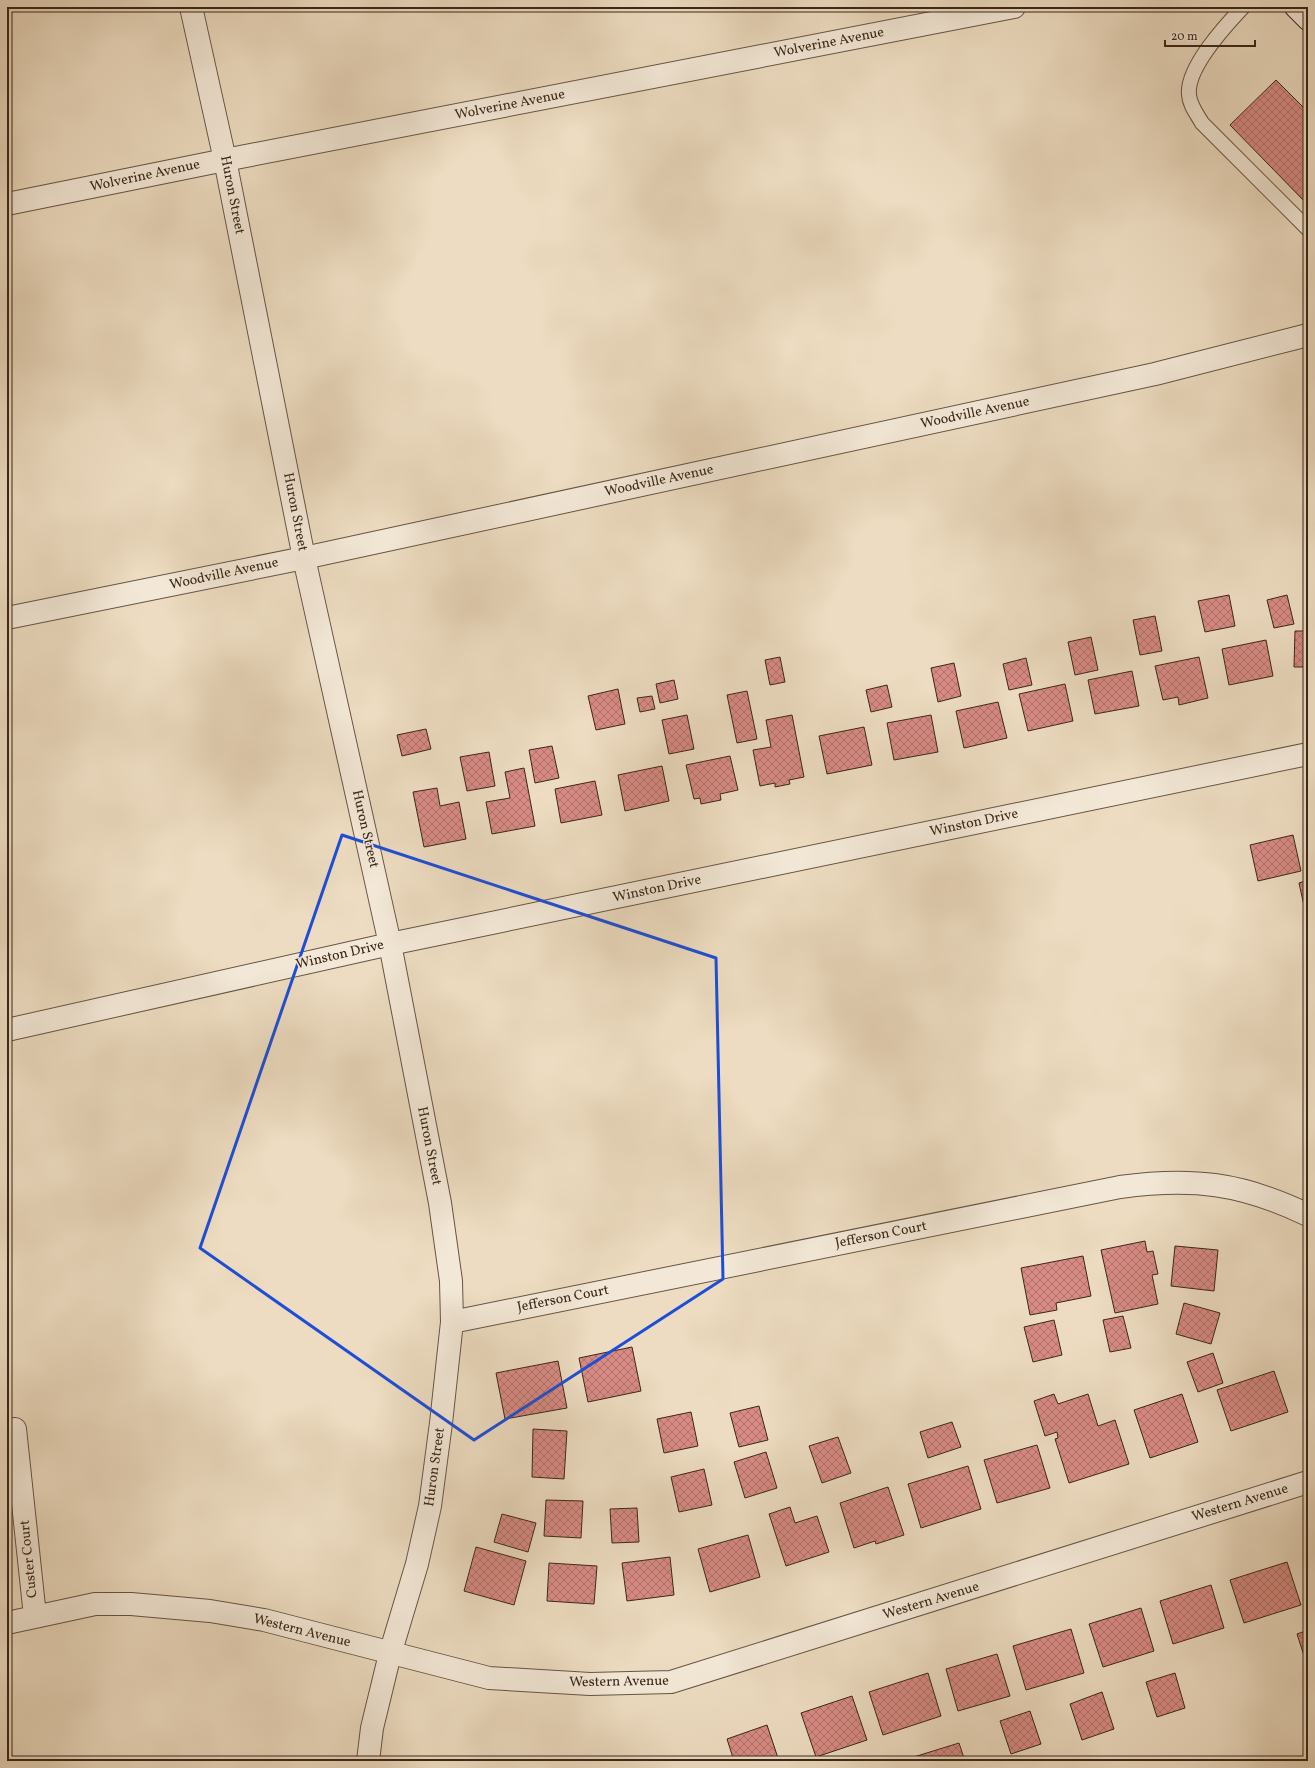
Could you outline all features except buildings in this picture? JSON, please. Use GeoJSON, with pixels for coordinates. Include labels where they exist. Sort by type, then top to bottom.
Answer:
{"type":"FeatureCollection","features":[{"type":"Feature","properties":{"kind":"street","name":"Huron Street"},"geometry":{"type":"LineString","coordinates":[[191,7],[225,160],[304,558],[390,944],[445,1230],[451,1281],[452,1322],[430,1506],[417,1564],[390,1654],[372,1728],[368,1761]]}},
{"type":"Feature","properties":{"kind":"street","name":"Wolverine Avenue"},"geometry":{"type":"LineString","coordinates":[[7,204],[225,160],[1014,7]]}},
{"type":"Feature","properties":{"kind":"street"},"geometry":{"type":"LineString","coordinates":[[1296,7],[1308,19]]}},
{"type":"Feature","properties":{"kind":"street","name":"Woodville Avenue"},"geometry":{"type":"LineString","coordinates":[[7,618],[304,558],[1155,374],[1308,335]]}},
{"type":"Feature","properties":{"kind":"street","name":"Winston Drive"},"geometry":{"type":"LineString","coordinates":[[7,1030],[390,944],[1308,754]]}},
{"type":"Feature","properties":{"kind":"street","name":"Jefferson Court"},"geometry":{"type":"LineString","coordinates":[[452,1322],[1112,1188],[1150,1183],[1177,1181],[1207,1183],[1239,1189],[1264,1196],[1308,1215]]}},
{"type":"Feature","properties":{"kind":"street","name":"Custer Court"},"geometry":{"type":"LineString","coordinates":[[15,1430],[35,1616]]}},
{"type":"Feature","properties":{"kind":"street","name":"Western Avenue"},"geometry":{"type":"LineString","coordinates":[[7,1623],[95,1604],[131,1604],[210,1611],[264,1620],[390,1654],[489,1678],[590,1684],[671,1682],[1308,1482]]}},
{"type":"Feature","properties":{"kind":"lane"},"geometry":{"type":"LineString","coordinates":[[1243,7],[1210,45],[1198,65],[1191,80],[1189,94],[1193,108],[1202,123],[1308,229]]}},
{"type":"Feature","properties":{"kind":"highlighted area"},"geometry":{"type":"Polygon","coordinates":[[[342,835],[716,958],[723,1279],[474,1440],[200,1248],[342,835]]]}}]}
